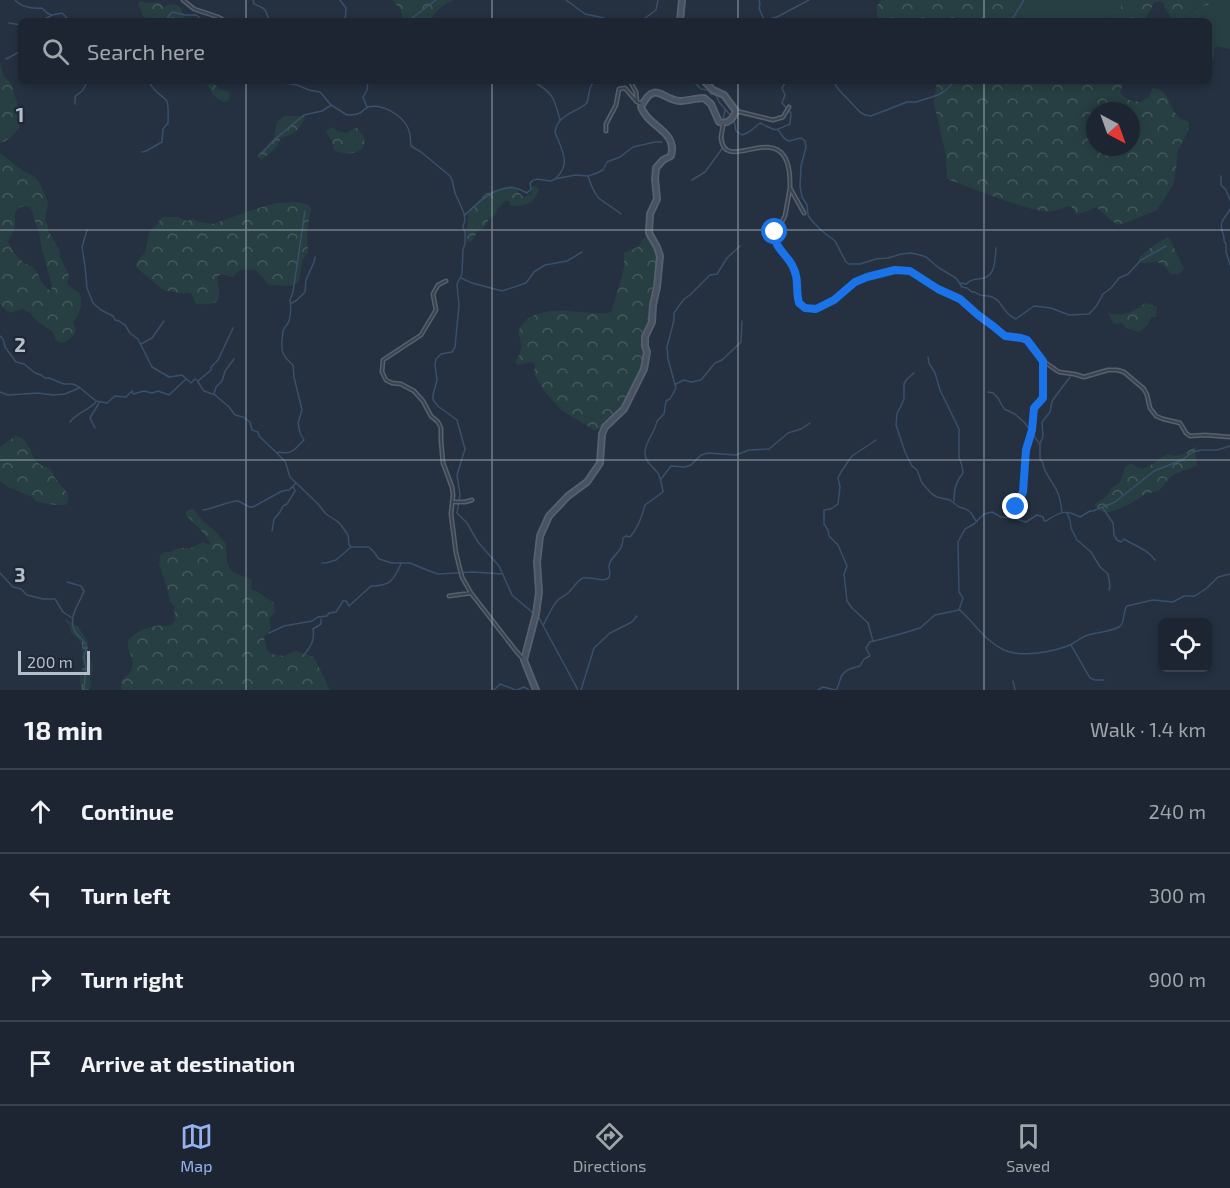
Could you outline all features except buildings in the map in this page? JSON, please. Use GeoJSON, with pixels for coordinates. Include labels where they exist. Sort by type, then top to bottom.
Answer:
{"type":"FeatureCollection","features":[{"type":"Feature","properties":{"kind":"street"},"geometry":{"type":"LineString","coordinates":[[183,0],[194,9],[220,18]]}},
{"type":"Feature","properties":{"kind":"street"},"geometry":{"type":"LineString","coordinates":[[680,18],[682,0]]}},
{"type":"Feature","properties":{"kind":"street"},"geometry":{"type":"LineString","coordinates":[[524,660],[536,615],[539,592],[537,562],[540,536],[549,516],[568,496],[587,482],[600,463],[602,434],[605,427],[624,409],[644,369],[647,352],[645,337],[652,322],[660,256],[649,232],[650,214],[657,198],[656,168],[670,156],[673,149],[670,140],[643,114],[632,84]]}},
{"type":"Feature","properties":{"kind":"street"},"geometry":{"type":"LineString","coordinates":[[707,84],[724,95],[736,111],[773,120],[783,117],[787,109]]}},
{"type":"Feature","properties":{"kind":"street"},"geometry":{"type":"LineString","coordinates":[[606,131],[606,124],[616,105],[620,89],[625,88],[640,103]]}},
{"type":"Feature","properties":{"kind":"street"},"geometry":{"type":"LineString","coordinates":[[640,103],[653,93],[661,93],[680,101],[704,98],[711,104],[718,122],[723,124]]}},
{"type":"Feature","properties":{"kind":"street"},"geometry":{"type":"LineString","coordinates":[[736,111],[732,118],[723,124],[721,139],[727,149],[733,152],[747,151],[754,147],[776,148],[784,156],[789,167],[790,188],[785,216],[775,232],[774,239],[795,271],[798,300],[801,306],[811,309],[820,308],[834,300],[855,282],[867,277],[895,270],[910,271],[938,289],[960,299],[1005,336],[1027,340],[1043,361],[1059,372],[1081,377],[1108,370],[1125,372],[1144,388],[1150,408],[1156,416],[1180,423],[1190,435],[1230,437]]}},
{"type":"Feature","properties":{"kind":"street"},"geometry":{"type":"LineString","coordinates":[[790,188],[804,213]]}},
{"type":"Feature","properties":{"kind":"street"},"geometry":{"type":"LineString","coordinates":[[446,281],[438,285],[433,294],[436,310],[426,328],[421,335],[383,360],[382,372],[386,380],[414,391],[441,428],[443,463],[456,502],[451,514],[461,573],[471,593],[524,660],[536,690]]}},
{"type":"Feature","properties":{"kind":"street"},"geometry":{"type":"LineString","coordinates":[[1016,507],[1023,492],[1026,450],[1032,430],[1034,408],[1043,398],[1043,361]]}},
{"type":"Feature","properties":{"kind":"street"},"geometry":{"type":"LineString","coordinates":[[456,502],[472,500]]}},
{"type":"Feature","properties":{"kind":"street"},"geometry":{"type":"LineString","coordinates":[[449,597],[471,593]]}},
{"type":"Feature","properties":{"kind":"green space"},"geometry":{"type":"Polygon","coordinates":[[[392,0],[454,0],[440,8],[432,18],[403,18],[400,8],[392,0]]]}},
{"type":"Feature","properties":{"kind":"green space"},"geometry":{"type":"Polygon","coordinates":[[[881,0],[1014,0],[1022,18],[877,18],[877,6],[881,0]]]}},
{"type":"Feature","properties":{"kind":"green space"},"geometry":{"type":"Polygon","coordinates":[[[1014,0],[1122,0],[1123,2],[1119,10],[1110,12],[1106,18],[1022,18],[1014,0]]]}},
{"type":"Feature","properties":{"kind":"green space"},"geometry":{"type":"Polygon","coordinates":[[[1122,0],[1215,0],[1208,5],[1197,7],[1184,18],[1172,18],[1160,1],[1154,3],[1146,18],[1106,18],[1112,10],[1119,10],[1122,0]]]}},
{"type":"Feature","properties":{"kind":"green space"},"geometry":{"type":"Polygon","coordinates":[[[1215,0],[1230,0],[1230,49],[1214,48],[1212,60],[1212,18],[1184,18],[1198,7],[1208,5],[1215,0]]]}},
{"type":"Feature","properties":{"kind":"green space"},"geometry":{"type":"Polygon","coordinates":[[[140,1],[159,2],[164,7],[176,5],[181,9],[185,18],[146,18],[142,15],[138,4],[140,1]]]}},
{"type":"Feature","properties":{"kind":"green space"},"geometry":{"type":"Polygon","coordinates":[[[0,63],[4,77],[11,83],[22,119],[14,134],[0,143],[0,63]]]}},
{"type":"Feature","properties":{"kind":"green space"},"geometry":{"type":"Polygon","coordinates":[[[207,84],[215,84],[218,89],[230,92],[229,100],[225,102],[211,92],[207,84]]]}},
{"type":"Feature","properties":{"kind":"green space"},"geometry":{"type":"Polygon","coordinates":[[[937,84],[1123,84],[1120,92],[1122,95],[1131,101],[1140,102],[1149,97],[1153,88],[1162,91],[1177,116],[1189,122],[1188,131],[1178,150],[1173,185],[1157,210],[1117,225],[1096,207],[1076,214],[1071,206],[1055,211],[1032,209],[947,179],[946,156],[934,103],[937,84]]]}},
{"type":"Feature","properties":{"kind":"green space"},"geometry":{"type":"Polygon","coordinates":[[[284,116],[306,116],[296,130],[281,138],[275,149],[261,160],[259,154],[273,140],[277,122],[284,116]]]}},
{"type":"Feature","properties":{"kind":"green space"},"geometry":{"type":"Polygon","coordinates":[[[331,127],[347,133],[357,128],[364,137],[364,146],[353,153],[334,150],[332,141],[326,132],[331,127]]]}},
{"type":"Feature","properties":{"kind":"green space"},"geometry":{"type":"Polygon","coordinates":[[[0,153],[23,171],[34,176],[39,182],[48,202],[45,220],[48,231],[59,249],[60,257],[69,275],[67,284],[80,294],[81,305],[73,322],[75,332],[62,343],[56,340],[52,331],[38,322],[30,313],[23,309],[9,312],[0,304],[0,153]],[[30,207],[18,208],[15,212],[15,228],[8,242],[16,256],[35,270],[44,285],[51,291],[39,231],[30,207]]]}},
{"type":"Feature","properties":{"kind":"green space"},"geometry":{"type":"Polygon","coordinates":[[[510,185],[524,197],[531,194],[531,187],[535,186],[539,189],[535,198],[525,205],[511,206],[509,201],[505,201],[484,228],[477,232],[472,241],[466,240],[468,213],[485,194],[510,185]]]}},
{"type":"Feature","properties":{"kind":"green space"},"geometry":{"type":"Polygon","coordinates":[[[297,202],[309,205],[311,209],[307,230],[308,253],[303,259],[299,281],[292,286],[269,285],[256,270],[243,270],[233,277],[221,274],[217,277],[219,295],[216,302],[196,304],[190,293],[163,290],[136,267],[137,261],[145,253],[150,230],[162,217],[177,217],[187,221],[192,219],[213,224],[276,203],[297,202]]]}},
{"type":"Feature","properties":{"kind":"green space"},"geometry":{"type":"Polygon","coordinates":[[[649,234],[659,256],[655,275],[654,306],[647,333],[644,370],[619,414],[599,429],[594,430],[561,410],[544,391],[534,374],[535,364],[532,362],[518,365],[515,362],[521,347],[518,332],[524,322],[543,312],[609,313],[612,311],[624,268],[624,253],[638,247],[649,234]]]}},
{"type":"Feature","properties":{"kind":"green space"},"geometry":{"type":"Polygon","coordinates":[[[1169,237],[1184,269],[1178,274],[1172,274],[1160,263],[1139,262],[1139,258],[1149,249],[1169,237]]]}},
{"type":"Feature","properties":{"kind":"green space"},"geometry":{"type":"Polygon","coordinates":[[[1146,303],[1157,307],[1156,317],[1151,317],[1148,325],[1139,332],[1126,328],[1122,323],[1114,324],[1108,313],[1128,313],[1146,303]]]}},
{"type":"Feature","properties":{"kind":"green space"},"geometry":{"type":"Polygon","coordinates":[[[16,436],[27,443],[37,462],[51,469],[68,494],[68,502],[65,505],[37,502],[32,497],[0,481],[0,447],[16,436]]]}},
{"type":"Feature","properties":{"kind":"green space"},"geometry":{"type":"Polygon","coordinates":[[[1197,447],[1195,451],[1197,465],[1174,475],[1158,491],[1146,494],[1126,506],[1106,513],[1095,506],[1110,492],[1111,488],[1118,484],[1125,467],[1131,463],[1143,468],[1168,454],[1176,456],[1197,447]]]}},
{"type":"Feature","properties":{"kind":"green space"},"geometry":{"type":"Polygon","coordinates":[[[193,509],[226,544],[227,562],[230,569],[252,580],[251,589],[274,603],[275,612],[269,619],[271,629],[264,638],[267,650],[271,654],[284,656],[295,651],[314,657],[330,690],[122,690],[122,681],[132,666],[129,639],[144,629],[153,626],[170,626],[175,621],[174,606],[170,602],[159,564],[160,556],[165,552],[178,548],[191,548],[203,542],[211,545],[203,532],[186,515],[186,511],[193,509]]]}},
{"type":"Feature","properties":{"kind":"green space"},"geometry":{"type":"Polygon","coordinates":[[[66,619],[79,628],[88,642],[87,647],[93,669],[89,690],[82,690],[80,683],[81,670],[84,667],[81,643],[71,633],[66,619]]]}},
{"type":"Feature","properties":{"kind":"waterway"},"geometry":{"type":"LineString","coordinates":[[15,0],[27,7],[42,8],[52,15]]}},
{"type":"Feature","properties":{"kind":"waterway"},"geometry":{"type":"LineString","coordinates":[[253,0],[254,4],[265,10],[269,18]]}},
{"type":"Feature","properties":{"kind":"waterway"},"geometry":{"type":"LineString","coordinates":[[340,0],[346,8],[345,18]]}},
{"type":"Feature","properties":{"kind":"waterway"},"geometry":{"type":"LineString","coordinates":[[412,18],[436,0]]}},
{"type":"Feature","properties":{"kind":"waterway"},"geometry":{"type":"LineString","coordinates":[[566,0],[585,14],[604,18]]}},
{"type":"Feature","properties":{"kind":"waterway"},"geometry":{"type":"LineString","coordinates":[[645,18],[656,10],[658,0]]}},
{"type":"Feature","properties":{"kind":"waterway"},"geometry":{"type":"LineString","coordinates":[[759,0],[759,8],[763,18]]}},
{"type":"Feature","properties":{"kind":"waterway"},"geometry":{"type":"LineString","coordinates":[[773,18],[809,0]]}},
{"type":"Feature","properties":{"kind":"waterway"},"geometry":{"type":"LineString","coordinates":[[1013,18],[1024,0]]}},
{"type":"Feature","properties":{"kind":"waterway"},"geometry":{"type":"LineString","coordinates":[[167,18],[172,12],[196,15],[199,18]]}},
{"type":"Feature","properties":{"kind":"waterway"},"geometry":{"type":"LineString","coordinates":[[46,18],[62,13],[67,18]]}},
{"type":"Feature","properties":{"kind":"waterway"},"geometry":{"type":"LineString","coordinates":[[9,23],[18,24]]}},
{"type":"Feature","properties":{"kind":"waterway"},"geometry":{"type":"LineString","coordinates":[[6,59],[18,53]]}},
{"type":"Feature","properties":{"kind":"waterway"},"geometry":{"type":"LineString","coordinates":[[75,104],[76,96],[86,84]]}},
{"type":"Feature","properties":{"kind":"waterway"},"geometry":{"type":"LineString","coordinates":[[142,152],[162,142],[163,129],[168,123],[167,101],[150,84]]}},
{"type":"Feature","properties":{"kind":"waterway"},"geometry":{"type":"LineString","coordinates":[[291,84],[320,92],[331,105],[347,115],[358,114],[373,106],[391,111],[408,128],[411,146],[450,176],[452,180],[464,213],[465,244],[462,274],[457,284],[459,305],[455,347],[452,352],[441,354],[436,359],[437,380],[433,400],[457,420],[465,449],[457,475],[460,494],[457,513],[499,566],[512,595],[533,613]]}},
{"type":"Feature","properties":{"kind":"waterway"},"geometry":{"type":"LineString","coordinates":[[367,107],[363,97],[368,84]]}},
{"type":"Feature","properties":{"kind":"waterway"},"geometry":{"type":"LineString","coordinates":[[538,84],[552,97],[560,120]]}},
{"type":"Feature","properties":{"kind":"waterway"},"geometry":{"type":"LineString","coordinates":[[556,178],[561,172],[564,161],[555,132],[556,126],[563,118],[587,103],[592,84]]}},
{"type":"Feature","properties":{"kind":"waterway"},"geometry":{"type":"LineString","coordinates":[[696,84],[701,89],[716,95],[731,116]]}},
{"type":"Feature","properties":{"kind":"waterway"},"geometry":{"type":"LineString","coordinates":[[734,120],[736,131],[742,135],[760,123],[775,130],[790,124],[791,113],[782,103],[785,95],[782,88],[784,84]]}},
{"type":"Feature","properties":{"kind":"waterway"},"geometry":{"type":"LineString","coordinates":[[835,84],[860,112],[871,116],[907,102],[916,102],[938,95],[952,84]]}},
{"type":"Feature","properties":{"kind":"waterway"},"geometry":{"type":"LineString","coordinates":[[263,152],[304,115],[322,111],[330,106]]}},
{"type":"Feature","properties":{"kind":"waterway"},"geometry":{"type":"LineString","coordinates":[[723,120],[725,110]]}},
{"type":"Feature","properties":{"kind":"waterway"},"geometry":{"type":"LineString","coordinates":[[778,130],[789,141],[801,138],[805,141],[800,186],[808,215],[822,231],[835,241],[846,262],[860,264],[911,253],[926,257],[956,278],[962,287],[997,300],[1008,314],[1016,319],[1034,306],[1051,308],[1069,315],[1089,314],[1103,294],[1119,278],[1128,274],[1141,260],[1166,246]]}},
{"type":"Feature","properties":{"kind":"waterway"},"geometry":{"type":"LineString","coordinates":[[692,180],[705,172],[724,146],[723,134]]}},
{"type":"Feature","properties":{"kind":"waterway"},"geometry":{"type":"LineString","coordinates":[[465,215],[493,192],[516,188],[527,193],[531,189],[530,183],[535,180],[551,181],[575,175],[588,176],[603,170],[607,162],[620,157],[633,147],[662,142]]}},
{"type":"Feature","properties":{"kind":"waterway"},"geometry":{"type":"LineString","coordinates":[[588,176],[598,197],[621,214]]}},
{"type":"Feature","properties":{"kind":"waterway"},"geometry":{"type":"LineString","coordinates":[[1221,176],[1221,185],[1230,200]]}},
{"type":"Feature","properties":{"kind":"waterway"},"geometry":{"type":"LineString","coordinates":[[1230,209],[1221,224],[1230,265]]}},
{"type":"Feature","properties":{"kind":"waterway"},"geometry":{"type":"LineString","coordinates":[[277,453],[290,452],[304,440],[298,423],[302,410],[293,365],[283,354],[282,344],[283,331],[290,318],[290,300],[305,211]]}},
{"type":"Feature","properties":{"kind":"waterway"},"geometry":{"type":"LineString","coordinates":[[87,230],[82,247],[87,288],[93,303],[125,325],[138,339],[152,367],[169,377],[182,375],[191,383],[195,379],[198,381],[211,370],[218,360],[233,328]]}},
{"type":"Feature","properties":{"kind":"waterway"},"geometry":{"type":"LineString","coordinates":[[544,624],[556,602],[581,579],[605,580],[609,578],[610,562],[621,548],[623,538],[630,537],[635,530],[645,505],[663,492],[658,473],[648,462],[645,453],[657,421],[664,414],[666,401],[670,399],[676,388],[667,347],[674,313],[684,299],[710,275],[717,274],[727,258],[740,246]]}},
{"type":"Feature","properties":{"kind":"waterway"},"geometry":{"type":"LineString","coordinates":[[961,283],[966,284],[988,276],[994,265],[996,248]]}},
{"type":"Feature","properties":{"kind":"waterway"},"geometry":{"type":"LineString","coordinates":[[461,278],[502,291],[526,283],[534,272],[545,265],[567,261],[582,252]]}},
{"type":"Feature","properties":{"kind":"waterway"},"geometry":{"type":"LineString","coordinates":[[292,303],[305,292],[306,280],[315,257]]}},
{"type":"Feature","properties":{"kind":"waterway"},"geometry":{"type":"LineString","coordinates":[[141,344],[152,338],[164,321]]}},
{"type":"Feature","properties":{"kind":"waterway"},"geometry":{"type":"LineString","coordinates":[[676,384],[684,380],[691,382],[701,380],[715,363],[722,360],[741,342],[742,321]]}},
{"type":"Feature","properties":{"kind":"waterway"},"geometry":{"type":"LineString","coordinates":[[0,336],[16,362],[24,364],[45,378],[64,384],[73,384],[96,401],[107,403],[115,396],[126,397],[132,391],[133,394],[158,391],[169,395],[186,379]]}},
{"type":"Feature","properties":{"kind":"waterway"},"geometry":{"type":"LineString","coordinates":[[928,357],[940,390],[959,429],[959,457],[963,473],[956,485],[954,501]]}},
{"type":"Feature","properties":{"kind":"waterway"},"geometry":{"type":"LineString","coordinates":[[214,394],[225,371],[234,359]]}},
{"type":"Feature","properties":{"kind":"waterway"},"geometry":{"type":"LineString","coordinates":[[914,373],[904,384],[904,399],[897,414],[896,425],[905,452],[912,466],[917,470],[922,483],[932,494],[966,509],[976,521]]}},
{"type":"Feature","properties":{"kind":"waterway"},"geometry":{"type":"LineString","coordinates":[[1062,512],[1058,493],[1040,459],[1040,444],[1043,436],[1042,422],[1050,412],[1052,401],[1070,377]]}},
{"type":"Feature","properties":{"kind":"waterway"},"geometry":{"type":"LineString","coordinates":[[198,382],[204,391],[215,395],[235,415],[250,422],[252,430],[258,432],[259,436],[285,461],[290,477],[326,514],[341,525],[348,535],[351,547]]}},
{"type":"Feature","properties":{"kind":"waterway"},"geometry":{"type":"LineString","coordinates":[[0,392],[8,395],[38,393],[53,395],[65,394],[79,388]]}},
{"type":"Feature","properties":{"kind":"waterway"},"geometry":{"type":"LineString","coordinates":[[988,392],[998,398],[1004,409],[1015,414],[1025,423],[1039,443]]}},
{"type":"Feature","properties":{"kind":"waterway"},"geometry":{"type":"LineString","coordinates":[[70,422],[96,402]]}},
{"type":"Feature","properties":{"kind":"waterway"},"geometry":{"type":"LineString","coordinates":[[95,428],[90,418],[99,403]]}},
{"type":"Feature","properties":{"kind":"waterway"},"geometry":{"type":"LineString","coordinates":[[661,479],[671,466],[691,465],[701,455],[708,453],[736,455],[749,450],[769,449],[788,433],[810,423]]}},
{"type":"Feature","properties":{"kind":"waterway"},"geometry":{"type":"LineString","coordinates":[[873,641],[868,623],[847,601],[844,574],[847,566],[838,545],[829,536],[824,524],[824,510],[831,509],[838,504],[840,487],[838,478],[852,456],[876,440]]}},
{"type":"Feature","properties":{"kind":"waterway"},"geometry":{"type":"LineString","coordinates":[[959,610],[963,598],[959,592],[958,542],[965,529],[984,514],[992,512],[1001,517],[1026,522],[1037,515],[1043,517],[1044,521],[1063,513],[1071,513],[1080,517],[1115,502],[1154,471],[1182,460],[1193,452],[1217,450],[1230,446]]}},
{"type":"Feature","properties":{"kind":"waterway"},"geometry":{"type":"LineString","coordinates":[[203,510],[235,501],[253,507],[282,491],[289,490],[296,483]]}},
{"type":"Feature","properties":{"kind":"waterway"},"geometry":{"type":"LineString","coordinates":[[272,531],[274,519],[295,491],[293,486]]}},
{"type":"Feature","properties":{"kind":"waterway"},"geometry":{"type":"LineString","coordinates":[[1103,508],[1113,523],[1117,540],[1121,542],[1124,539],[1145,550],[1155,560]]}},
{"type":"Feature","properties":{"kind":"waterway"},"geometry":{"type":"LineString","coordinates":[[1067,513],[1077,540],[1091,552],[1100,567],[1108,574],[1109,590]]}},
{"type":"Feature","properties":{"kind":"waterway"},"geometry":{"type":"LineString","coordinates":[[322,563],[336,560],[351,547],[369,547],[379,559],[392,563],[410,563],[438,574],[473,572],[503,574]]}},
{"type":"Feature","properties":{"kind":"waterway"},"geometry":{"type":"LineString","coordinates":[[269,633],[284,626],[327,616],[329,613],[336,612],[343,601],[346,601],[349,606],[371,586],[387,584],[396,575],[401,564]]}},
{"type":"Feature","properties":{"kind":"waterway"},"geometry":{"type":"LineString","coordinates":[[0,573],[13,587],[21,589],[27,595],[55,599],[63,612],[72,618]]}},
{"type":"Feature","properties":{"kind":"waterway"},"geometry":{"type":"LineString","coordinates":[[960,610],[986,637],[1004,650],[1019,654],[1047,652],[1065,647],[1088,635],[1119,627],[1127,606],[1153,600],[1173,602],[1184,596],[1195,596],[1218,577],[1230,574]]}},
{"type":"Feature","properties":{"kind":"waterway"},"geometry":{"type":"LineString","coordinates":[[67,582],[81,586],[84,591],[72,621],[75,632],[87,647],[84,657],[86,668],[84,690]]}},
{"type":"Feature","properties":{"kind":"waterway"},"geometry":{"type":"LineString","coordinates":[[836,690],[844,673],[860,666],[864,659],[870,656],[866,648],[870,642],[920,628],[935,615],[959,610]]}},
{"type":"Feature","properties":{"kind":"waterway"},"geometry":{"type":"LineString","coordinates":[[538,616],[578,690]]}},
{"type":"Feature","properties":{"kind":"waterway"},"geometry":{"type":"LineString","coordinates":[[581,690],[594,648],[610,633],[632,622],[637,616]]}},
{"type":"Feature","properties":{"kind":"waterway"},"geometry":{"type":"LineString","coordinates":[[304,655],[312,643],[313,629],[321,624],[321,619]]}},
{"type":"Feature","properties":{"kind":"waterway"},"geometry":{"type":"LineString","coordinates":[[1071,645],[1090,678],[1104,680]]}},
{"type":"Feature","properties":{"kind":"waterway"},"geometry":{"type":"LineString","coordinates":[[1013,681],[1015,690]]}},
{"type":"Feature","properties":{"kind":"waterway"},"geometry":{"type":"LineString","coordinates":[[494,690],[500,684],[516,690]]}},
{"type":"Feature","properties":{"kind":"waterway"},"geometry":{"type":"LineString","coordinates":[[517,690],[524,687],[529,690]]}},
{"type":"Feature","properties":{"kind":"waterway"},"geometry":{"type":"LineString","coordinates":[[818,690],[823,687],[835,690]]}},
{"type":"Feature","properties":{"kind":"route"},"geometry":{"type":"LineString","coordinates":[[775,232],[774,239],[777,246],[795,271],[798,300],[805,308],[820,308],[834,300],[855,282],[867,277],[903,269],[960,299],[1005,336],[1027,340],[1043,361],[1043,398],[1034,408],[1032,430],[1026,450],[1023,492],[1016,507]]}}]}
